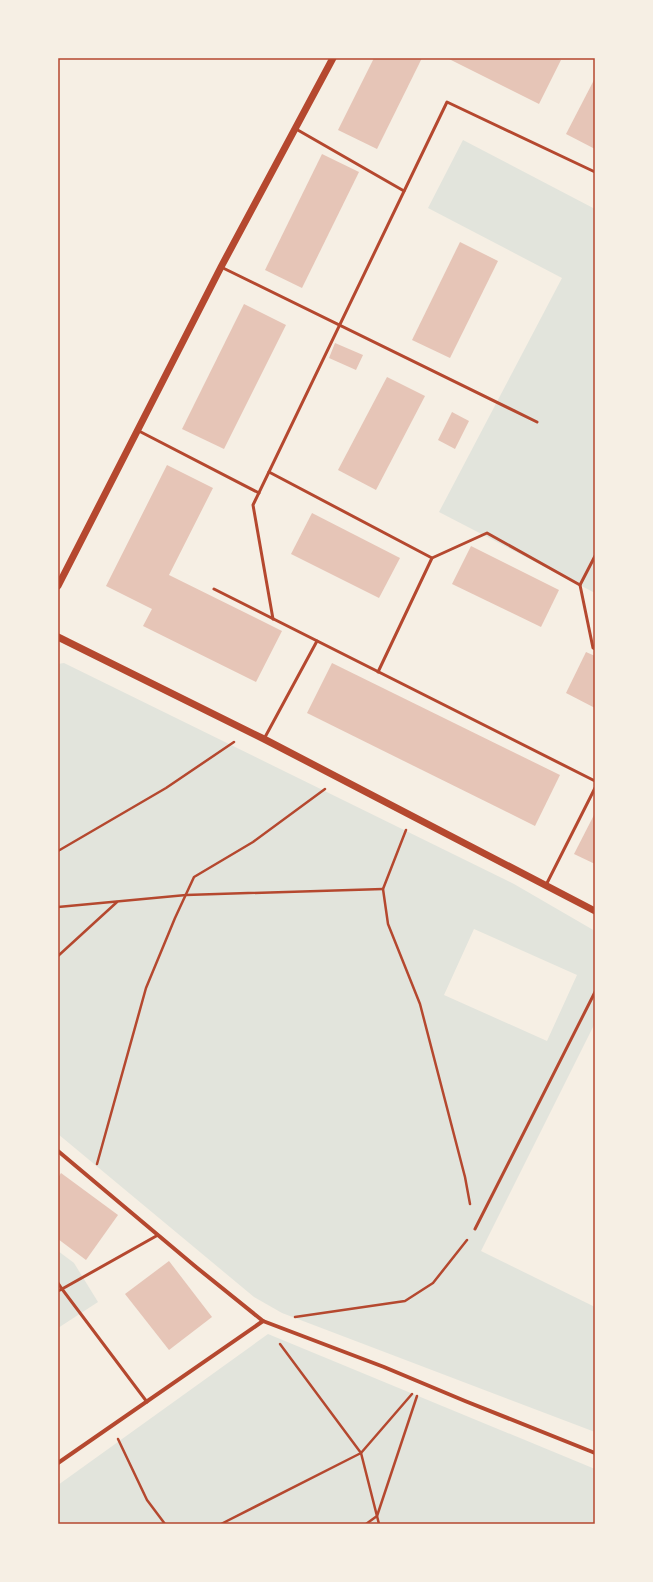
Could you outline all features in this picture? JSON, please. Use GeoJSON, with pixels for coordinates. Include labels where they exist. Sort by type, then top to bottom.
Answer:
{"type":"FeatureCollection","features":[{"type":"Feature","properties":{"kind":"street"},"geometry":{"type":"LineString","coordinates":[[58,586],[221,267],[333,58]]}},
{"type":"Feature","properties":{"kind":"street"},"geometry":{"type":"LineString","coordinates":[[58,637],[264,739],[595,911]]}},
{"type":"Feature","properties":{"kind":"street"},"geometry":{"type":"LineString","coordinates":[[58,1151],[263,1321],[384,1367],[595,1453]]}},
{"type":"Feature","properties":{"kind":"street"},"geometry":{"type":"LineString","coordinates":[[58,1463],[263,1321]]}},
{"type":"Feature","properties":{"kind":"lane"},"geometry":{"type":"LineString","coordinates":[[273,619],[253,505],[447,102],[595,172]]}},
{"type":"Feature","properties":{"kind":"lane"},"geometry":{"type":"LineString","coordinates":[[296,129],[404,191]]}},
{"type":"Feature","properties":{"kind":"lane"},"geometry":{"type":"LineString","coordinates":[[221,267],[537,422]]}},
{"type":"Feature","properties":{"kind":"lane"},"geometry":{"type":"LineString","coordinates":[[137,430],[259,493]]}},
{"type":"Feature","properties":{"kind":"lane"},"geometry":{"type":"LineString","coordinates":[[269,472],[432,558]]}},
{"type":"Feature","properties":{"kind":"lane"},"geometry":{"type":"LineString","coordinates":[[378,672],[432,558],[487,533],[580,586]]}},
{"type":"Feature","properties":{"kind":"lane"},"geometry":{"type":"LineString","coordinates":[[595,556],[580,586],[593,648],[595,649]]}},
{"type":"Feature","properties":{"kind":"lane"},"geometry":{"type":"LineString","coordinates":[[214,589],[595,781]]}},
{"type":"Feature","properties":{"kind":"lane"},"geometry":{"type":"LineString","coordinates":[[264,739],[317,641]]}},
{"type":"Feature","properties":{"kind":"lane"},"geometry":{"type":"LineString","coordinates":[[546,885],[595,788]]}},
{"type":"Feature","properties":{"kind":"lane"},"geometry":{"type":"LineString","coordinates":[[475,1229],[595,992]]}},
{"type":"Feature","properties":{"kind":"lane"},"geometry":{"type":"LineString","coordinates":[[58,1291],[158,1235]]}},
{"type":"Feature","properties":{"kind":"lane"},"geometry":{"type":"LineString","coordinates":[[58,1283],[147,1402]]}},
{"type":"Feature","properties":{"kind":"path"},"geometry":{"type":"LineString","coordinates":[[58,851],[166,788],[249,732]]}},
{"type":"Feature","properties":{"kind":"path"},"geometry":{"type":"LineString","coordinates":[[92,1180],[146,988],[194,877],[253,842],[339,778]]}},
{"type":"Feature","properties":{"kind":"path"},"geometry":{"type":"LineString","coordinates":[[295,1317],[405,1302],[433,1283],[475,1229],[465,1178],[424,1018],[420,1004],[388,924],[383,889],[412,816]]}},
{"type":"Feature","properties":{"kind":"path"},"geometry":{"type":"LineString","coordinates":[[58,907],[186,895],[383,889]]}},
{"type":"Feature","properties":{"kind":"path"},"geometry":{"type":"LineString","coordinates":[[58,956],[117,902]]}},
{"type":"Feature","properties":{"kind":"path"},"geometry":{"type":"LineString","coordinates":[[263,1321],[361,1453],[379,1524]]}},
{"type":"Feature","properties":{"kind":"path"},"geometry":{"type":"LineString","coordinates":[[221,1524],[361,1453],[421,1383]]}},
{"type":"Feature","properties":{"kind":"path"},"geometry":{"type":"LineString","coordinates":[[366,1524],[377,1516],[421,1383]]}},
{"type":"Feature","properties":{"kind":"path"},"geometry":{"type":"LineString","coordinates":[[112,1426],[147,1500],[165,1524]]}},
{"type":"Feature","properties":{"kind":"shaded area"},"geometry":{"type":"Polygon","coordinates":[[[463,140],[595,209],[595,593],[439,512],[562,278],[428,208],[463,140]]]}},
{"type":"Feature","properties":{"kind":"shaded area"},"geometry":{"type":"Polygon","coordinates":[[[64,663],[514,884],[595,931],[595,1023],[481,1251],[595,1307],[595,1432],[282,1313],[254,1297],[58,1134],[58,664],[64,663]],[[474,929],[444,995],[547,1041],[577,975],[474,929]]]}},
{"type":"Feature","properties":{"kind":"shaded area"},"geometry":{"type":"Polygon","coordinates":[[[58,1251],[74,1263],[98,1302],[58,1328],[58,1251]]]}},
{"type":"Feature","properties":{"kind":"shaded area"},"geometry":{"type":"Polygon","coordinates":[[[268,1334],[595,1469],[595,1524],[58,1524],[58,1485],[268,1334]]]}},
{"type":"Feature","properties":{"kind":"building"},"geometry":{"type":"Polygon","coordinates":[[[374,58],[422,58],[377,149],[338,130],[374,58]]]}},
{"type":"Feature","properties":{"kind":"building"},"geometry":{"type":"Polygon","coordinates":[[[447,58],[556,58],[561,60],[539,104],[447,58]]]}},
{"type":"Feature","properties":{"kind":"building"},"geometry":{"type":"Polygon","coordinates":[[[595,78],[595,149],[566,134],[595,78]]]}},
{"type":"Feature","properties":{"kind":"building"},"geometry":{"type":"Polygon","coordinates":[[[322,154],[359,172],[302,288],[265,270],[322,154]]]}},
{"type":"Feature","properties":{"kind":"building"},"geometry":{"type":"Polygon","coordinates":[[[460,242],[498,261],[450,358],[412,340],[460,242]]]}},
{"type":"Feature","properties":{"kind":"building"},"geometry":{"type":"Polygon","coordinates":[[[244,304],[286,325],[224,449],[182,429],[244,304]]]}},
{"type":"Feature","properties":{"kind":"building"},"geometry":{"type":"Polygon","coordinates":[[[335,343],[363,355],[356,370],[329,358],[335,343]]]}},
{"type":"Feature","properties":{"kind":"building"},"geometry":{"type":"Polygon","coordinates":[[[387,377],[425,396],[376,490],[338,470],[387,377]]]}},
{"type":"Feature","properties":{"kind":"building"},"geometry":{"type":"Polygon","coordinates":[[[452,412],[469,421],[455,449],[438,440],[452,412]]]}},
{"type":"Feature","properties":{"kind":"building"},"geometry":{"type":"Polygon","coordinates":[[[167,465],[213,488],[169,575],[282,631],[256,682],[143,626],[152,609],[106,586],[167,465]]]}},
{"type":"Feature","properties":{"kind":"building"},"geometry":{"type":"Polygon","coordinates":[[[312,513],[400,558],[379,598],[291,554],[312,513]]]}},
{"type":"Feature","properties":{"kind":"building"},"geometry":{"type":"Polygon","coordinates":[[[471,546],[559,590],[541,627],[452,584],[471,546]]]}},
{"type":"Feature","properties":{"kind":"building"},"geometry":{"type":"Polygon","coordinates":[[[586,652],[595,656],[595,708],[566,693],[586,652]]]}},
{"type":"Feature","properties":{"kind":"building"},"geometry":{"type":"Polygon","coordinates":[[[332,663],[560,775],[535,826],[307,713],[332,663]]]}},
{"type":"Feature","properties":{"kind":"building"},"geometry":{"type":"Polygon","coordinates":[[[595,813],[595,864],[574,854],[595,813]]]}},
{"type":"Feature","properties":{"kind":"building"},"geometry":{"type":"Polygon","coordinates":[[[61,1173],[118,1215],[86,1260],[58,1239],[58,1178],[61,1173]]]}},
{"type":"Feature","properties":{"kind":"building"},"geometry":{"type":"Polygon","coordinates":[[[169,1261],[212,1317],[169,1350],[125,1294],[169,1261]]]}}]}
